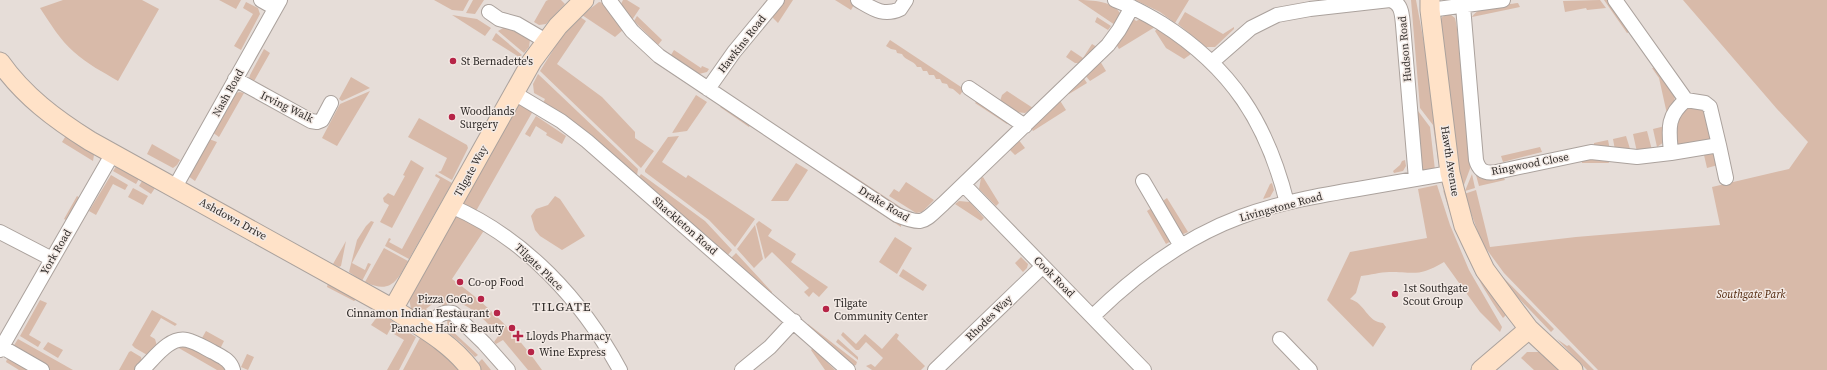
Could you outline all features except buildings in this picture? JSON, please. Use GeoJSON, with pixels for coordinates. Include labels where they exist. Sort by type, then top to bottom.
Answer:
{"type":"FeatureCollection","features":[{"type":"Feature","properties":{"kind":"street"},"geometry":{"type":"LineString","coordinates":[[260,0],[277,4]]}},
{"type":"Feature","properties":{"kind":"street","name":"Tilgate Way"},"geometry":{"type":"LineString","coordinates":[[393,309],[532,61],[558,26],[584,0]]}},
{"type":"Feature","properties":{"kind":"street","name":"Drake Road"},"geometry":{"type":"LineString","coordinates":[[609,0],[644,43],[659,56],[891,210],[912,221],[923,221],[964,185],[1025,126],[1108,45],[1119,30],[1132,7]]}},
{"type":"Feature","properties":{"kind":"street","name":"Hawkins Road"},"geometry":{"type":"LineString","coordinates":[[708,89],[743,41],[777,0]]}},
{"type":"Feature","properties":{"kind":"street"},"geometry":{"type":"LineString","coordinates":[[858,0],[878,12],[884,13],[900,9],[906,0]]}},
{"type":"Feature","properties":{"kind":"street"},"geometry":{"type":"LineString","coordinates":[[1115,0],[1132,7],[1173,30],[1212,62],[1234,88],[1256,120],[1274,157],[1287,203]]}},
{"type":"Feature","properties":{"kind":"street","name":"Hudson Road"},"geometry":{"type":"LineString","coordinates":[[1212,62],[1250,28],[1278,15],[1310,9],[1390,0],[1396,1],[1400,6],[1403,25],[1416,179]]}},
{"type":"Feature","properties":{"kind":"street"},"geometry":{"type":"LineString","coordinates":[[1428,3],[1463,6],[1504,0]]}},
{"type":"Feature","properties":{"kind":"street"},"geometry":{"type":"LineString","coordinates":[[1615,0],[1686,100],[1705,103],[1710,107],[1726,178]]}},
{"type":"Feature","properties":{"kind":"street","name":"Hawth Avenue"},"geometry":{"type":"LineString","coordinates":[[1428,3],[1450,174],[1464,226],[1485,270],[1529,329],[1573,370]]}},
{"type":"Feature","properties":{"kind":"street","name":"Nash Road"},"geometry":{"type":"LineString","coordinates":[[175,187],[277,4]]}},
{"type":"Feature","properties":{"kind":"street","name":"Ringwood Close"},"geometry":{"type":"LineString","coordinates":[[1463,6],[1476,160],[1482,171],[1488,173],[1496,172],[1591,152],[1637,157],[1719,145]]}},
{"type":"Feature","properties":{"kind":"street"},"geometry":{"type":"LineString","coordinates":[[489,12],[499,19],[518,24],[546,41]]}},
{"type":"Feature","properties":{"kind":"street","name":"Ashdown Drive"},"geometry":{"type":"LineString","coordinates":[[0,62],[25,92],[44,110],[70,128],[393,309],[450,347],[464,360],[471,370]]}},
{"type":"Feature","properties":{"kind":"street","name":"Irving Walk"},"geometry":{"type":"LineString","coordinates":[[236,80],[311,121],[317,122],[322,120],[331,103]]}},
{"type":"Feature","properties":{"kind":"street"},"geometry":{"type":"LineString","coordinates":[[969,88],[1025,126]]}},
{"type":"Feature","properties":{"kind":"street","name":"Shackleton Road"},"geometry":{"type":"LineString","coordinates":[[514,93],[575,131],[794,321],[848,370]]}},
{"type":"Feature","properties":{"kind":"street"},"geometry":{"type":"LineString","coordinates":[[1671,153],[1669,131],[1671,115],[1678,106],[1686,100]]}},
{"type":"Feature","properties":{"kind":"street","name":"York Road"},"geometry":{"type":"LineString","coordinates":[[1,349],[113,153]]}},
{"type":"Feature","properties":{"kind":"street","name":"Livingstone Road"},"geometry":{"type":"LineString","coordinates":[[1093,316],[1128,284],[1157,261],[1212,229],[1239,217],[1287,203],[1450,174]]}},
{"type":"Feature","properties":{"kind":"street"},"geometry":{"type":"LineString","coordinates":[[1143,181],[1181,246]]}},
{"type":"Feature","properties":{"kind":"street","name":"Cook Road"},"geometry":{"type":"LineString","coordinates":[[964,185],[1144,370]]}},
{"type":"Feature","properties":{"kind":"street","name":"Tilgate Place"},"geometry":{"type":"LineString","coordinates":[[451,206],[476,217],[497,230],[518,245],[555,278],[588,320],[620,370]]}},
{"type":"Feature","properties":{"kind":"street"},"geometry":{"type":"LineString","coordinates":[[0,232],[52,259]]}},
{"type":"Feature","properties":{"kind":"street","name":"Rhodes Way"},"geometry":{"type":"LineString","coordinates":[[935,370],[1043,266]]}},
{"type":"Feature","properties":{"kind":"street"},"geometry":{"type":"LineString","coordinates":[[426,330],[438,316],[448,312],[453,313],[484,343],[508,370]]}},
{"type":"Feature","properties":{"kind":"street"},"geometry":{"type":"LineString","coordinates":[[742,370],[770,347],[794,321]]}},
{"type":"Feature","properties":{"kind":"street"},"geometry":{"type":"LineString","coordinates":[[1481,370],[1529,329]]}},
{"type":"Feature","properties":{"kind":"street"},"geometry":{"type":"LineString","coordinates":[[1280,339],[1310,370]]}},
{"type":"Feature","properties":{"kind":"street"},"geometry":{"type":"LineString","coordinates":[[142,370],[167,346],[176,341],[188,340],[227,360],[232,370]]}},
{"type":"Feature","properties":{"kind":"street"},"geometry":{"type":"LineString","coordinates":[[1,349],[42,370]]}},
{"type":"Feature","properties":{"kind":"green space"},"geometry":{"type":"Polygon","coordinates":[[[63,0],[142,0],[159,9],[118,81],[90,64],[69,47],[40,8],[63,0]]]}},
{"type":"Feature","properties":{"kind":"green space"},"geometry":{"type":"Polygon","coordinates":[[[219,0],[241,0],[236,9],[219,0]]]}},
{"type":"Feature","properties":{"kind":"green space"},"geometry":{"type":"Polygon","coordinates":[[[434,0],[469,0],[463,11],[452,10],[434,0]]]}},
{"type":"Feature","properties":{"kind":"green space"},"geometry":{"type":"Polygon","coordinates":[[[473,0],[484,0],[475,14],[466,13],[473,0]]]}},
{"type":"Feature","properties":{"kind":"green space"},"geometry":{"type":"Polygon","coordinates":[[[548,0],[561,0],[565,4],[546,24],[539,25],[534,22],[548,0]]]}},
{"type":"Feature","properties":{"kind":"green space"},"geometry":{"type":"Polygon","coordinates":[[[623,0],[627,0],[640,8],[632,20],[621,4],[623,0]]]}},
{"type":"Feature","properties":{"kind":"green space"},"geometry":{"type":"Polygon","coordinates":[[[783,0],[793,0],[778,23],[773,18],[773,13],[783,0]]]}},
{"type":"Feature","properties":{"kind":"green space"},"geometry":{"type":"Polygon","coordinates":[[[835,0],[850,0],[855,3],[851,10],[835,0]]]}},
{"type":"Feature","properties":{"kind":"green space"},"geometry":{"type":"Polygon","coordinates":[[[1078,0],[1096,1],[1108,4],[1118,10],[1121,15],[1115,25],[1078,0]]]}},
{"type":"Feature","properties":{"kind":"green space"},"geometry":{"type":"Polygon","coordinates":[[[1135,0],[1189,0],[1175,23],[1160,12],[1135,0]]]}},
{"type":"Feature","properties":{"kind":"green space"},"geometry":{"type":"Polygon","coordinates":[[[1411,0],[1416,0],[1424,43],[1442,159],[1438,160],[1433,125],[1420,108],[1411,0]]]}},
{"type":"Feature","properties":{"kind":"green space"},"geometry":{"type":"Polygon","coordinates":[[[1600,0],[1606,8],[1587,10],[1586,8],[1565,12],[1563,1],[1600,0]]]}},
{"type":"Feature","properties":{"kind":"green space"},"geometry":{"type":"Polygon","coordinates":[[[1604,0],[1610,0],[1632,31],[1627,33],[1604,0]]]}},
{"type":"Feature","properties":{"kind":"green space","name":"Southgate Park"},"geometry":{"type":"Polygon","coordinates":[[[1683,0],[1827,0],[1827,370],[1598,370],[1504,273],[1482,243],[1464,194],[1476,190],[1490,247],[1576,237],[1720,225],[1712,187],[1789,169],[1808,142],[1777,109],[1683,0]]]}},
{"type":"Feature","properties":{"kind":"green space"},"geometry":{"type":"Polygon","coordinates":[[[246,2],[258,8],[260,14],[241,50],[234,46],[253,14],[243,8],[246,2]]]}},
{"type":"Feature","properties":{"kind":"green space"},"geometry":{"type":"Polygon","coordinates":[[[599,2],[604,3],[624,29],[615,37],[582,15],[599,2]]]}},
{"type":"Feature","properties":{"kind":"green space"},"geometry":{"type":"Polygon","coordinates":[[[1518,3],[1520,7],[1472,17],[1487,7],[1518,3]]]}},
{"type":"Feature","properties":{"kind":"green space"},"geometry":{"type":"Polygon","coordinates":[[[1185,12],[1223,34],[1234,27],[1234,29],[1215,47],[1206,47],[1178,24],[1185,12]]]}},
{"type":"Feature","properties":{"kind":"green space"},"geometry":{"type":"Polygon","coordinates":[[[452,15],[477,19],[491,28],[485,36],[452,15]]]}},
{"type":"Feature","properties":{"kind":"green space"},"geometry":{"type":"Polygon","coordinates":[[[1451,15],[1455,18],[1457,28],[1471,166],[1461,193],[1440,22],[1442,17],[1451,15]]]}},
{"type":"Feature","properties":{"kind":"green space"},"geometry":{"type":"Polygon","coordinates":[[[637,16],[662,40],[658,45],[634,21],[637,16]]]}},
{"type":"Feature","properties":{"kind":"green space"},"geometry":{"type":"Polygon","coordinates":[[[580,17],[586,21],[557,64],[602,97],[635,132],[635,138],[654,151],[641,168],[540,71],[560,39],[580,17]]]}},
{"type":"Feature","properties":{"kind":"green space"},"geometry":{"type":"Polygon","coordinates":[[[1097,17],[1111,26],[1108,30],[1095,22],[1097,17]]]}},
{"type":"Feature","properties":{"kind":"green space"},"geometry":{"type":"Polygon","coordinates":[[[1134,19],[1136,21],[1141,19],[1155,27],[1119,49],[1116,44],[1134,19]]]}},
{"type":"Feature","properties":{"kind":"green space"},"geometry":{"type":"Polygon","coordinates":[[[505,27],[509,27],[530,40],[529,47],[524,53],[498,31],[505,27]]]}},
{"type":"Feature","properties":{"kind":"green space"},"geometry":{"type":"Polygon","coordinates":[[[1157,29],[1191,54],[1184,59],[1166,48],[1155,31],[1157,29]]]}},
{"type":"Feature","properties":{"kind":"green space"},"geometry":{"type":"Polygon","coordinates":[[[496,33],[522,55],[519,57],[492,40],[496,33]]]}},
{"type":"Feature","properties":{"kind":"green space"},"geometry":{"type":"Polygon","coordinates":[[[890,40],[964,89],[960,95],[953,89],[949,88],[947,84],[942,83],[940,79],[936,79],[934,75],[929,75],[927,71],[923,71],[921,67],[917,67],[902,54],[897,53],[896,50],[886,46],[890,40]]]}},
{"type":"Feature","properties":{"kind":"green space"},"geometry":{"type":"Polygon","coordinates":[[[1092,44],[1097,47],[1080,63],[1075,63],[1066,57],[1071,50],[1083,58],[1092,44]]]}},
{"type":"Feature","properties":{"kind":"green space"},"geometry":{"type":"Polygon","coordinates":[[[264,49],[270,53],[253,83],[249,79],[250,75],[264,49]]]}},
{"type":"Feature","properties":{"kind":"green space"},"geometry":{"type":"Polygon","coordinates":[[[674,50],[701,68],[702,66],[709,69],[707,72],[699,74],[671,55],[674,50]]]}},
{"type":"Feature","properties":{"kind":"green space"},"geometry":{"type":"Polygon","coordinates":[[[1100,61],[1106,71],[1090,81],[1085,75],[1100,61]]]}},
{"type":"Feature","properties":{"kind":"green space"},"geometry":{"type":"Polygon","coordinates":[[[1658,67],[1675,96],[1674,102],[1667,114],[1659,78],[1652,68],[1658,67]]]}},
{"type":"Feature","properties":{"kind":"green space"},"geometry":{"type":"Polygon","coordinates":[[[538,74],[638,169],[637,175],[635,175],[543,103],[545,99],[534,93],[533,84],[538,74]]]}},
{"type":"Feature","properties":{"kind":"green space"},"geometry":{"type":"Polygon","coordinates":[[[351,77],[370,88],[342,101],[339,99],[351,77]]]}},
{"type":"Feature","properties":{"kind":"green space"},"geometry":{"type":"Polygon","coordinates":[[[1083,77],[1087,83],[1069,94],[1069,91],[1083,77]]]}},
{"type":"Feature","properties":{"kind":"green space"},"geometry":{"type":"Polygon","coordinates":[[[370,91],[337,146],[322,138],[340,104],[370,91]]]}},
{"type":"Feature","properties":{"kind":"green space"},"geometry":{"type":"Polygon","coordinates":[[[1007,91],[1033,108],[1025,113],[1016,112],[1000,101],[1002,95],[1007,91]]]}},
{"type":"Feature","properties":{"kind":"green space"},"geometry":{"type":"Polygon","coordinates":[[[235,93],[244,93],[219,137],[212,132],[235,93]]]}},
{"type":"Feature","properties":{"kind":"green space"},"geometry":{"type":"Polygon","coordinates":[[[696,95],[707,102],[687,131],[672,133],[696,95]]]}},
{"type":"Feature","properties":{"kind":"green space"},"geometry":{"type":"Polygon","coordinates":[[[1059,99],[1066,110],[1033,131],[1030,127],[1059,99]]]}},
{"type":"Feature","properties":{"kind":"green space"},"geometry":{"type":"Polygon","coordinates":[[[978,100],[1010,121],[1007,124],[975,103],[978,100]]]}},
{"type":"Feature","properties":{"kind":"green space"},"geometry":{"type":"Polygon","coordinates":[[[521,104],[533,111],[476,211],[465,207],[463,203],[517,105],[521,104]]]}},
{"type":"Feature","properties":{"kind":"green space"},"geometry":{"type":"Polygon","coordinates":[[[723,104],[752,122],[749,127],[720,107],[723,104]]]}},
{"type":"Feature","properties":{"kind":"green space"},"geometry":{"type":"Polygon","coordinates":[[[1689,106],[1703,107],[1711,141],[1682,147],[1676,145],[1675,119],[1689,106]]]}},
{"type":"Feature","properties":{"kind":"green space"},"geometry":{"type":"Polygon","coordinates":[[[1418,111],[1430,127],[1435,170],[1423,171],[1420,168],[1414,115],[1418,111]]]}},
{"type":"Feature","properties":{"kind":"green space"},"geometry":{"type":"Polygon","coordinates":[[[536,116],[566,136],[562,144],[546,135],[547,133],[536,126],[530,137],[525,134],[536,116]]]}},
{"type":"Feature","properties":{"kind":"green space"},"geometry":{"type":"Polygon","coordinates":[[[419,118],[467,145],[468,148],[452,180],[438,172],[441,171],[447,158],[408,137],[419,118]]]}},
{"type":"Feature","properties":{"kind":"green space"},"geometry":{"type":"Polygon","coordinates":[[[1665,126],[1664,142],[1657,147],[1653,129],[1665,126]]]}},
{"type":"Feature","properties":{"kind":"green space"},"geometry":{"type":"Polygon","coordinates":[[[1647,131],[1652,150],[1637,152],[1633,134],[1647,131]]]}},
{"type":"Feature","properties":{"kind":"green space"},"geometry":{"type":"Polygon","coordinates":[[[67,134],[94,155],[93,161],[62,142],[67,134]]]}},
{"type":"Feature","properties":{"kind":"green space"},"geometry":{"type":"Polygon","coordinates":[[[679,136],[662,162],[686,178],[688,175],[755,219],[735,247],[709,220],[645,172],[668,137],[679,136]]]}},
{"type":"Feature","properties":{"kind":"green space"},"geometry":{"type":"Polygon","coordinates":[[[1626,136],[1631,152],[1615,150],[1613,139],[1626,136]]]}},
{"type":"Feature","properties":{"kind":"green space"},"geometry":{"type":"Polygon","coordinates":[[[209,139],[217,142],[195,181],[188,176],[209,139]]]}},
{"type":"Feature","properties":{"kind":"green space"},"geometry":{"type":"Polygon","coordinates":[[[1018,139],[1025,148],[1015,155],[1009,149],[1018,139]]]}},
{"type":"Feature","properties":{"kind":"green space"},"geometry":{"type":"Polygon","coordinates":[[[1608,140],[1610,150],[1594,148],[1594,143],[1608,140]]]}},
{"type":"Feature","properties":{"kind":"green space"},"geometry":{"type":"Polygon","coordinates":[[[152,144],[180,160],[177,165],[173,168],[147,154],[152,144]]]}},
{"type":"Feature","properties":{"kind":"green space"},"geometry":{"type":"Polygon","coordinates":[[[1540,147],[1542,152],[1503,162],[1501,156],[1540,147]]]}},
{"type":"Feature","properties":{"kind":"green space"},"geometry":{"type":"Polygon","coordinates":[[[1714,154],[1718,165],[1707,168],[1704,155],[1714,154]]]}},
{"type":"Feature","properties":{"kind":"green space"},"geometry":{"type":"Polygon","coordinates":[[[1582,158],[1608,160],[1609,163],[1582,163],[1582,158]]]}},
{"type":"Feature","properties":{"kind":"green space"},"geometry":{"type":"Polygon","coordinates":[[[411,160],[424,168],[392,228],[380,222],[389,205],[384,202],[383,198],[388,193],[394,196],[405,176],[403,175],[411,160]]]}},
{"type":"Feature","properties":{"kind":"green space"},"geometry":{"type":"Polygon","coordinates":[[[1405,160],[1406,166],[1403,171],[1394,173],[1393,171],[1402,161],[1405,160]]]}},
{"type":"Feature","properties":{"kind":"green space"},"geometry":{"type":"Polygon","coordinates":[[[796,163],[808,170],[788,201],[771,201],[796,163]]]}},
{"type":"Feature","properties":{"kind":"green space"},"geometry":{"type":"Polygon","coordinates":[[[117,165],[140,177],[136,184],[113,171],[117,165]]]}},
{"type":"Feature","properties":{"kind":"green space"},"geometry":{"type":"Polygon","coordinates":[[[840,167],[911,214],[906,213],[838,169],[840,167]]]}},
{"type":"Feature","properties":{"kind":"green space"},"geometry":{"type":"Polygon","coordinates":[[[436,174],[452,183],[409,259],[385,246],[389,238],[391,239],[389,242],[402,249],[440,179],[435,176],[436,174]]]}},
{"type":"Feature","properties":{"kind":"green space"},"geometry":{"type":"Polygon","coordinates":[[[641,174],[705,221],[732,250],[727,256],[639,180],[641,174]]]}},
{"type":"Feature","properties":{"kind":"green space"},"geometry":{"type":"Polygon","coordinates":[[[1472,174],[1475,188],[1465,191],[1472,174]]]}},
{"type":"Feature","properties":{"kind":"green space"},"geometry":{"type":"Polygon","coordinates":[[[111,175],[128,185],[125,190],[113,184],[96,215],[89,211],[111,175]]]}},
{"type":"Feature","properties":{"kind":"green space"},"geometry":{"type":"Polygon","coordinates":[[[1476,175],[1482,179],[1503,176],[1505,180],[1479,186],[1476,175]]]}},
{"type":"Feature","properties":{"kind":"green space"},"geometry":{"type":"Polygon","coordinates":[[[983,177],[999,203],[996,206],[979,189],[981,178],[983,177]]]}},
{"type":"Feature","properties":{"kind":"green space"},"geometry":{"type":"Polygon","coordinates":[[[144,178],[157,185],[151,194],[139,186],[144,178]]]}},
{"type":"Feature","properties":{"kind":"green space"},"geometry":{"type":"Polygon","coordinates":[[[906,182],[934,200],[922,212],[916,213],[889,196],[894,189],[899,192],[906,182]]]}},
{"type":"Feature","properties":{"kind":"green space"},"geometry":{"type":"Polygon","coordinates":[[[1272,183],[1274,190],[1270,197],[1263,199],[1270,184],[1272,183]]]}},
{"type":"Feature","properties":{"kind":"green space"},"geometry":{"type":"Polygon","coordinates":[[[1437,185],[1450,225],[1469,270],[1502,327],[1500,332],[1480,312],[1444,262],[1429,270],[1417,273],[1386,272],[1361,276],[1356,293],[1350,299],[1359,304],[1369,316],[1378,322],[1383,323],[1386,327],[1373,347],[1327,300],[1350,252],[1427,238],[1418,189],[1437,185]]]}},
{"type":"Feature","properties":{"kind":"green space"},"geometry":{"type":"Polygon","coordinates":[[[133,188],[148,196],[143,205],[128,197],[133,188]]]}},
{"type":"Feature","properties":{"kind":"green space"},"geometry":{"type":"Polygon","coordinates":[[[1443,190],[1485,284],[1506,315],[1503,318],[1483,287],[1467,257],[1443,190]]]}},
{"type":"Feature","properties":{"kind":"green space"},"geometry":{"type":"Polygon","coordinates":[[[77,196],[80,198],[66,220],[64,219],[77,196]]]}},
{"type":"Feature","properties":{"kind":"green space"},"geometry":{"type":"Polygon","coordinates":[[[555,196],[560,199],[585,236],[562,250],[540,236],[535,230],[531,216],[536,209],[548,205],[555,196]]]}},
{"type":"Feature","properties":{"kind":"green space"},"geometry":{"type":"Polygon","coordinates":[[[1167,198],[1188,232],[1181,235],[1160,203],[1167,198]]]}},
{"type":"Feature","properties":{"kind":"green space"},"geometry":{"type":"Polygon","coordinates":[[[863,199],[901,224],[901,227],[860,200],[863,199]]]}},
{"type":"Feature","properties":{"kind":"green space"},"geometry":{"type":"Polygon","coordinates":[[[959,201],[970,202],[984,218],[981,221],[955,204],[959,201]]]}},
{"type":"Feature","properties":{"kind":"green space"},"geometry":{"type":"Polygon","coordinates":[[[1153,207],[1171,241],[1166,244],[1147,211],[1153,207]]]}},
{"type":"Feature","properties":{"kind":"green space"},"geometry":{"type":"Polygon","coordinates":[[[461,214],[485,229],[452,279],[501,320],[542,370],[528,370],[503,340],[496,344],[494,342],[499,335],[476,312],[462,304],[447,301],[447,308],[443,309],[441,301],[431,305],[426,309],[431,314],[428,319],[422,319],[411,309],[409,298],[453,216],[461,214]]]}},
{"type":"Feature","properties":{"kind":"green space"},"geometry":{"type":"Polygon","coordinates":[[[371,221],[374,222],[352,263],[365,270],[368,263],[371,264],[362,281],[349,272],[357,240],[371,221]]]}},
{"type":"Feature","properties":{"kind":"green space"},"geometry":{"type":"Polygon","coordinates":[[[759,221],[772,230],[768,236],[796,254],[791,262],[828,287],[819,297],[813,292],[809,297],[804,292],[809,288],[772,252],[765,259],[756,224],[759,221]]]}},
{"type":"Feature","properties":{"kind":"green space"},"geometry":{"type":"Polygon","coordinates":[[[755,225],[763,259],[754,268],[737,249],[755,225]]]}},
{"type":"Feature","properties":{"kind":"green space"},"geometry":{"type":"Polygon","coordinates":[[[895,237],[912,248],[897,274],[879,262],[895,237]]]}},
{"type":"Feature","properties":{"kind":"green space"},"geometry":{"type":"Polygon","coordinates":[[[346,241],[341,266],[339,267],[333,264],[346,241]]]}},
{"type":"Feature","properties":{"kind":"green space"},"geometry":{"type":"Polygon","coordinates":[[[384,248],[408,261],[400,275],[392,284],[381,287],[365,282],[384,248]]]}},
{"type":"Feature","properties":{"kind":"green space"},"geometry":{"type":"Polygon","coordinates":[[[736,253],[772,292],[772,295],[730,259],[736,253]]]}},
{"type":"Feature","properties":{"kind":"green space"},"geometry":{"type":"Polygon","coordinates":[[[1021,257],[1028,264],[1027,268],[1023,272],[1015,263],[1021,257]]]}},
{"type":"Feature","properties":{"kind":"green space"},"geometry":{"type":"Polygon","coordinates":[[[1493,267],[1554,329],[1551,332],[1505,284],[1493,267]]]}},
{"type":"Feature","properties":{"kind":"green space"},"geometry":{"type":"Polygon","coordinates":[[[903,269],[927,285],[923,291],[899,276],[903,269]]]}},
{"type":"Feature","properties":{"kind":"green space"},"geometry":{"type":"Polygon","coordinates":[[[328,283],[358,298],[354,301],[327,287],[328,283]]]}},
{"type":"Feature","properties":{"kind":"green space"},"geometry":{"type":"Polygon","coordinates":[[[40,300],[47,303],[29,335],[41,342],[38,347],[20,336],[40,300]]]}},
{"type":"Feature","properties":{"kind":"green space"},"geometry":{"type":"Polygon","coordinates":[[[152,310],[177,324],[175,326],[161,318],[150,336],[155,339],[157,346],[149,356],[132,345],[152,310]]]}},
{"type":"Feature","properties":{"kind":"green space"},"geometry":{"type":"Polygon","coordinates":[[[380,313],[394,322],[387,335],[371,325],[380,313]]]}},
{"type":"Feature","properties":{"kind":"green space"},"geometry":{"type":"Polygon","coordinates":[[[447,318],[455,321],[450,329],[478,355],[475,357],[460,342],[448,333],[447,318]]]}},
{"type":"Feature","properties":{"kind":"green space"},"geometry":{"type":"Polygon","coordinates":[[[805,324],[808,324],[857,362],[856,365],[852,366],[805,324]]]}},
{"type":"Feature","properties":{"kind":"green space"},"geometry":{"type":"Polygon","coordinates":[[[399,326],[416,337],[399,370],[387,370],[404,340],[394,334],[399,326]]]}},
{"type":"Feature","properties":{"kind":"green space"},"geometry":{"type":"Polygon","coordinates":[[[206,331],[224,341],[220,349],[204,341],[202,338],[206,331]]]}},
{"type":"Feature","properties":{"kind":"green space"},"geometry":{"type":"Polygon","coordinates":[[[843,332],[856,344],[865,334],[882,349],[896,333],[899,335],[897,339],[925,366],[921,370],[872,370],[866,366],[871,364],[875,367],[883,358],[866,342],[859,350],[856,350],[841,335],[843,332]]]}},
{"type":"Feature","properties":{"kind":"green space"},"geometry":{"type":"Polygon","coordinates":[[[421,336],[434,345],[460,370],[403,370],[421,336]]]}},
{"type":"Feature","properties":{"kind":"green space"},"geometry":{"type":"Polygon","coordinates":[[[18,339],[73,370],[48,370],[13,347],[18,339]]]}},
{"type":"Feature","properties":{"kind":"green space"},"geometry":{"type":"Polygon","coordinates":[[[838,339],[858,357],[858,360],[836,342],[838,339]]]}},
{"type":"Feature","properties":{"kind":"green space"},"geometry":{"type":"Polygon","coordinates":[[[1557,339],[1567,346],[1569,345],[1594,370],[1587,370],[1557,339]]]}},
{"type":"Feature","properties":{"kind":"green space"},"geometry":{"type":"Polygon","coordinates":[[[48,342],[63,350],[58,358],[43,349],[48,342]]]}},
{"type":"Feature","properties":{"kind":"green space"},"geometry":{"type":"Polygon","coordinates":[[[181,345],[212,358],[223,366],[225,370],[217,370],[177,347],[181,345]]]}},
{"type":"Feature","properties":{"kind":"green space"},"geometry":{"type":"Polygon","coordinates":[[[813,348],[835,370],[825,370],[811,350],[813,348]]]}},
{"type":"Feature","properties":{"kind":"green space"},"geometry":{"type":"Polygon","coordinates":[[[131,351],[141,357],[142,361],[135,370],[119,370],[129,352],[131,351]]]}},
{"type":"Feature","properties":{"kind":"green space"},"geometry":{"type":"Polygon","coordinates":[[[1527,352],[1539,352],[1560,370],[1534,370],[1521,358],[1527,352]]]}},
{"type":"Feature","properties":{"kind":"green space"},"geometry":{"type":"Polygon","coordinates":[[[247,354],[254,357],[248,370],[241,367],[247,354]]]}},
{"type":"Feature","properties":{"kind":"green space"},"geometry":{"type":"Polygon","coordinates":[[[7,359],[31,370],[19,370],[6,362],[7,359]]]}},
{"type":"Feature","properties":{"kind":"green space"},"geometry":{"type":"Polygon","coordinates":[[[482,359],[491,370],[480,370],[476,365],[482,359]]]}},
{"type":"Feature","properties":{"kind":"place","name":"St Bernadette's"},"geometry":{"type":"Point","coordinates":[453,61]}},
{"type":"Feature","properties":{"kind":"place","name":"Woodlands Surgery"},"geometry":{"type":"Point","coordinates":[452,117]}},
{"type":"Feature","properties":{"kind":"place","name":"Co-op Food"},"geometry":{"type":"Point","coordinates":[460,282]}},
{"type":"Feature","properties":{"kind":"place","name":"1st Southgate Scout Group"},"geometry":{"type":"Point","coordinates":[1395,294]}},
{"type":"Feature","properties":{"kind":"place","name":"Pizza GoGo"},"geometry":{"type":"Point","coordinates":[481,299]}},
{"type":"Feature","properties":{"kind":"place","name":"Tilgate Community Center"},"geometry":{"type":"Point","coordinates":[826,309]}},
{"type":"Feature","properties":{"kind":"place","name":"Cinnamon Indian Restaurant"},"geometry":{"type":"Point","coordinates":[497,313]}},
{"type":"Feature","properties":{"kind":"place","name":"Panache Hair & Beauty"},"geometry":{"type":"Point","coordinates":[512,328]}},
{"type":"Feature","properties":{"kind":"place","name":"Lloyds Pharmacy"},"geometry":{"type":"Point","coordinates":[518,336]}},
{"type":"Feature","properties":{"kind":"place","name":"Wine Express"},"geometry":{"type":"Point","coordinates":[531,352]}},
{"type":"Feature","properties":{"kind":"district","name":"TILGATE"},"geometry":{"type":"Point","coordinates":[562,306]}}]}
